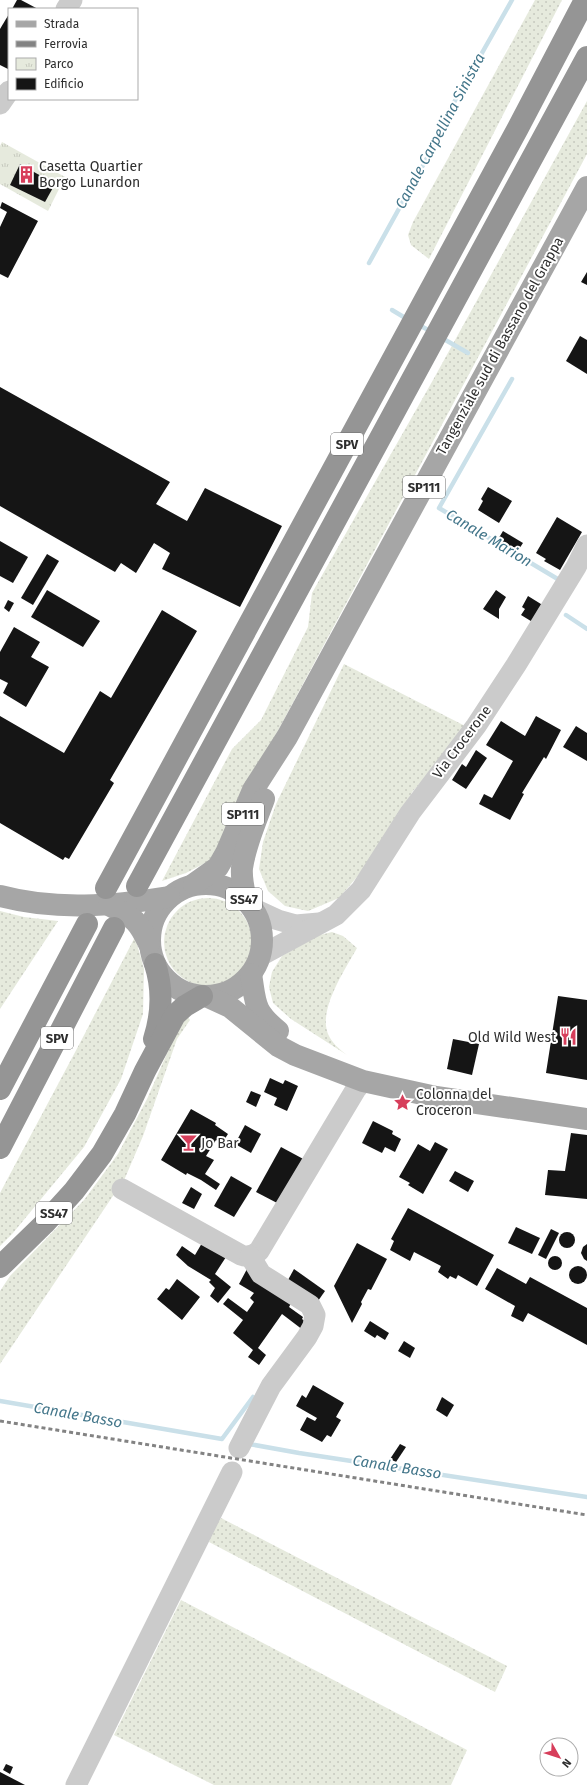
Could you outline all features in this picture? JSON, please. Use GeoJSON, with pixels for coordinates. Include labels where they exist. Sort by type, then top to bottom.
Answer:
{"type":"FeatureCollection","features":[{"type":"Feature","properties":{"kind":"highway","name":"SPV"},"geometry":{"type":"LineString","coordinates":[[107,896],[585,0]]}},
{"type":"Feature","properties":{"kind":"highway","name":"SPV"},"geometry":{"type":"LineString","coordinates":[[137,886],[587,57]]}},
{"type":"Feature","properties":{"kind":"highway","name":"SPV"},"geometry":{"type":"LineString","coordinates":[[0,1089],[87,924]]}},
{"type":"Feature","properties":{"kind":"highway","name":"SPV"},"geometry":{"type":"LineString","coordinates":[[0,1148],[114,928]]}},
{"type":"Feature","properties":{"kind":"highway","name":"Tangenziale sud di Bassano del Grappa"},"geometry":{"type":"LineString","coordinates":[[145,1071],[160,1015],[160,984],[148,945]]}},
{"type":"Feature","properties":{"kind":"highway","name":"Tangenziale sud di Bassano del Grappa"},"geometry":{"type":"LineString","coordinates":[[0,1267],[44,1224],[74,1191],[102,1154],[125,1114],[145,1071],[175,1015],[185,1006],[204,996]]}},
{"type":"Feature","properties":{"kind":"main road","name":"Tangenziale sud di Bassano del Grappa"},"geometry":{"type":"LineString","coordinates":[[287,737],[245,853],[242,869],[242,882],[249,904],[258,919],[261,931],[262,944],[255,965],[242,983],[219,995],[204,996],[187,993],[174,987],[163,977],[148,945],[151,926],[162,898],[194,884],[218,868],[253,790],[287,737],[587,187]]}},
{"type":"Feature","properties":{"kind":"main road","name":"Tangenziale sud di Bassano del Grappa"},"geometry":{"type":"LineString","coordinates":[[194,884],[213,884],[230,889],[249,904]]}},
{"type":"Feature","properties":{"kind":"main road","name":"SS47"},"geometry":{"type":"LineString","coordinates":[[0,896],[22,902],[74,906],[107,896],[162,898]]}},
{"type":"Feature","properties":{"kind":"main road","name":"SS47"},"geometry":{"type":"LineString","coordinates":[[107,896],[132,917],[148,945]]}},
{"type":"Feature","properties":{"kind":"main road"},"geometry":{"type":"LineString","coordinates":[[255,965],[256,1005],[260,1014],[266,1021],[327,1067]]}},
{"type":"Feature","properties":{"kind":"main road"},"geometry":{"type":"LineString","coordinates":[[204,996],[230,1007],[278,1046],[295,1056],[363,1081],[436,1097],[587,1118]]}},
{"type":"Feature","properties":{"kind":"street"},"geometry":{"type":"LineString","coordinates":[[0,104],[8,92]]}},
{"type":"Feature","properties":{"kind":"street","name":"Via Crocerone"},"geometry":{"type":"LineString","coordinates":[[255,965],[320,923],[336,916],[361,890],[410,813],[476,726],[516,665],[576,567],[587,545]]}},
{"type":"Feature","properties":{"kind":"street","name":"Via Crocerone"},"geometry":{"type":"LineString","coordinates":[[249,904],[278,920],[296,925],[320,923]]}},
{"type":"Feature","properties":{"kind":"street"},"geometry":{"type":"LineString","coordinates":[[122,1189],[241,1255],[250,1256],[259,1251],[356,1089],[363,1081]]}},
{"type":"Feature","properties":{"kind":"street"},"geometry":{"type":"LineString","coordinates":[[239,1448],[271,1386],[307,1337],[313,1326],[315,1315],[310,1305],[261,1274],[250,1256]]}},
{"type":"Feature","properties":{"kind":"street"},"geometry":{"type":"LineString","coordinates":[[76,1785],[232,1472]]}},
{"type":"Feature","properties":{"kind":"green space"},"geometry":{"type":"Polygon","coordinates":[[[535,0],[562,0],[429,259],[411,245],[408,235],[413,222],[535,0]]]}},
{"type":"Feature","properties":{"kind":"green space"},"geometry":{"type":"Polygon","coordinates":[[[587,101],[587,154],[252,779],[211,860],[186,873],[162,881],[232,749],[261,720],[308,627],[312,593],[433,380],[587,101]]]}},
{"type":"Feature","properties":{"kind":"green space"},"geometry":{"type":"Polygon","coordinates":[[[2,142],[65,177],[48,211],[0,184],[0,146],[2,142]]]}},
{"type":"Feature","properties":{"kind":"green space"},"geometry":{"type":"Polygon","coordinates":[[[344,664],[471,729],[413,791],[373,858],[339,898],[308,911],[285,906],[268,891],[259,869],[263,842],[276,804],[344,664]]]}},
{"type":"Feature","properties":{"kind":"green space"},"geometry":{"type":"Polygon","coordinates":[[[199,898],[217,898],[233,905],[245,917],[252,933],[252,951],[245,967],[233,979],[217,986],[199,986],[183,979],[171,967],[164,951],[164,933],[171,917],[183,905],[199,898]]]}},
{"type":"Feature","properties":{"kind":"green space"},"geometry":{"type":"Polygon","coordinates":[[[0,911],[24,917],[58,921],[0,1009],[0,911]]]}},
{"type":"Feature","properties":{"kind":"green space"},"geometry":{"type":"Polygon","coordinates":[[[332,932],[343,936],[357,948],[334,990],[327,1013],[326,1024],[328,1034],[336,1046],[347,1055],[291,1019],[273,1003],[269,987],[272,972],[282,956],[316,936],[332,932]]]}},
{"type":"Feature","properties":{"kind":"green space"},"geometry":{"type":"Polygon","coordinates":[[[135,937],[144,969],[143,1014],[121,1079],[84,1147],[13,1233],[0,1246],[0,1193],[135,937]]]}},
{"type":"Feature","properties":{"kind":"green space"},"geometry":{"type":"Polygon","coordinates":[[[188,1017],[190,1020],[177,1039],[143,1136],[125,1178],[0,1364],[0,1291],[10,1276],[84,1200],[118,1154],[147,1099],[180,1024],[188,1017]]]}},
{"type":"Feature","properties":{"kind":"green space"},"geometry":{"type":"Polygon","coordinates":[[[221,1518],[507,1666],[495,1692],[209,1542],[213,1531],[221,1518]]]}},
{"type":"Feature","properties":{"kind":"green space"},"geometry":{"type":"Polygon","coordinates":[[[181,1600],[467,1750],[451,1785],[214,1785],[114,1735],[181,1600]]]}},
{"type":"Feature","properties":{"kind":"building"},"geometry":{"type":"Polygon","coordinates":[[[17,0],[21,0],[36,8],[13,8],[17,0]]]}},
{"type":"Feature","properties":{"kind":"building"},"geometry":{"type":"Polygon","coordinates":[[[8,16],[8,69],[0,65],[0,29],[8,16]]]}},
{"type":"Feature","properties":{"kind":"building","name":"Casetta Quartier Borgo Lunardon"},"geometry":{"type":"Polygon","coordinates":[[[20,164],[55,184],[45,202],[10,185],[20,164]]]}},
{"type":"Feature","properties":{"kind":"building"},"geometry":{"type":"Polygon","coordinates":[[[2,202],[38,221],[8,278],[0,274],[0,227],[7,212],[0,208],[2,202]]]}},
{"type":"Feature","properties":{"kind":"building"},"geometry":{"type":"Polygon","coordinates":[[[587,272],[587,285],[581,282],[587,272]]]}},
{"type":"Feature","properties":{"kind":"building"},"geometry":{"type":"Polygon","coordinates":[[[580,336],[587,340],[587,374],[566,361],[580,336]]]}},
{"type":"Feature","properties":{"kind":"building"},"geometry":{"type":"Polygon","coordinates":[[[0,387],[170,482],[156,504],[187,521],[205,488],[282,526],[240,607],[162,569],[170,553],[154,543],[136,573],[121,563],[115,572],[0,506],[0,387]]]}},
{"type":"Feature","properties":{"kind":"building"},"geometry":{"type":"Polygon","coordinates":[[[488,487],[512,501],[499,523],[478,510],[483,501],[481,499],[488,487]]]}},
{"type":"Feature","properties":{"kind":"building"},"geometry":{"type":"Polygon","coordinates":[[[557,517],[582,532],[560,570],[544,561],[546,559],[536,553],[557,517]]]}},
{"type":"Feature","properties":{"kind":"building"},"geometry":{"type":"Polygon","coordinates":[[[503,531],[523,543],[517,552],[497,541],[503,531]]]}},
{"type":"Feature","properties":{"kind":"building"},"geometry":{"type":"Polygon","coordinates":[[[0,541],[28,557],[13,583],[0,576],[0,541]]]}},
{"type":"Feature","properties":{"kind":"building"},"geometry":{"type":"Polygon","coordinates":[[[47,554],[59,561],[33,605],[21,598],[47,554]]]}},
{"type":"Feature","properties":{"kind":"building"},"geometry":{"type":"Polygon","coordinates":[[[47,590],[100,621],[83,647],[31,617],[47,590]]]}},
{"type":"Feature","properties":{"kind":"building"},"geometry":{"type":"Polygon","coordinates":[[[496,590],[506,597],[499,609],[499,619],[483,609],[496,590]]]}},
{"type":"Feature","properties":{"kind":"building"},"geometry":{"type":"Polygon","coordinates":[[[528,596],[549,609],[539,626],[521,615],[525,609],[522,607],[528,596]]]}},
{"type":"Feature","properties":{"kind":"building"},"geometry":{"type":"Polygon","coordinates":[[[8,600],[14,603],[9,612],[4,608],[8,600]]]}},
{"type":"Feature","properties":{"kind":"building"},"geometry":{"type":"Polygon","coordinates":[[[162,610],[197,631],[110,780],[114,783],[69,859],[65,857],[63,860],[0,823],[0,716],[64,753],[100,691],[111,698],[162,610]]]}},
{"type":"Feature","properties":{"kind":"building"},"geometry":{"type":"Polygon","coordinates":[[[14,627],[40,642],[31,657],[49,667],[26,707],[3,693],[8,683],[0,679],[0,652],[14,627]]]}},
{"type":"Feature","properties":{"kind":"building"},"geometry":{"type":"Polygon","coordinates":[[[536,716],[561,730],[546,759],[544,757],[522,793],[524,794],[510,820],[479,804],[484,794],[492,798],[513,761],[486,745],[501,721],[525,736],[536,716]]]}},
{"type":"Feature","properties":{"kind":"building"},"geometry":{"type":"Polygon","coordinates":[[[576,726],[587,733],[587,761],[563,747],[576,726]]]}},
{"type":"Feature","properties":{"kind":"building"},"geometry":{"type":"Polygon","coordinates":[[[476,750],[487,758],[466,789],[452,780],[462,764],[466,767],[476,750]]]}},
{"type":"Feature","properties":{"kind":"building","name":"Old Wild West"},"geometry":{"type":"Polygon","coordinates":[[[558,996],[587,1000],[587,1080],[546,1073],[558,996]]]}},
{"type":"Feature","properties":{"kind":"building"},"geometry":{"type":"Polygon","coordinates":[[[453,1039],[479,1044],[472,1075],[447,1069],[453,1039]]]}},
{"type":"Feature","properties":{"kind":"building"},"geometry":{"type":"Polygon","coordinates":[[[270,1078],[283,1084],[285,1080],[298,1086],[287,1111],[274,1105],[277,1098],[264,1092],[270,1078]]]}},
{"type":"Feature","properties":{"kind":"building"},"geometry":{"type":"Polygon","coordinates":[[[251,1091],[261,1095],[256,1107],[246,1102],[251,1091]]]}},
{"type":"Feature","properties":{"kind":"building","name":"Jo Bar"},"geometry":{"type":"Polygon","coordinates":[[[191,1109],[216,1123],[215,1125],[228,1134],[222,1143],[216,1140],[206,1156],[214,1160],[205,1174],[220,1184],[216,1190],[201,1180],[187,1173],[186,1175],[161,1160],[191,1109]]]}},
{"type":"Feature","properties":{"kind":"building"},"geometry":{"type":"Polygon","coordinates":[[[373,1121],[393,1131],[392,1134],[401,1139],[395,1152],[385,1147],[382,1153],[362,1143],[373,1121]]]}},
{"type":"Feature","properties":{"kind":"building"},"geometry":{"type":"Polygon","coordinates":[[[245,1125],[261,1134],[251,1153],[235,1144],[245,1125]]]}},
{"type":"Feature","properties":{"kind":"building"},"geometry":{"type":"Polygon","coordinates":[[[571,1133],[587,1135],[587,1199],[545,1195],[548,1170],[565,1171],[571,1133]]]}},
{"type":"Feature","properties":{"kind":"building"},"geometry":{"type":"Polygon","coordinates":[[[435,1142],[448,1149],[423,1194],[408,1185],[410,1183],[399,1177],[418,1144],[430,1151],[435,1142]]]}},
{"type":"Feature","properties":{"kind":"building"},"geometry":{"type":"Polygon","coordinates":[[[281,1147],[307,1161],[279,1204],[256,1192],[281,1147]]]}},
{"type":"Feature","properties":{"kind":"building"},"geometry":{"type":"Polygon","coordinates":[[[455,1171],[474,1181],[468,1192],[449,1181],[455,1171]]]}},
{"type":"Feature","properties":{"kind":"building"},"geometry":{"type":"Polygon","coordinates":[[[231,1176],[252,1188],[234,1217],[214,1206],[231,1176]]]}},
{"type":"Feature","properties":{"kind":"building"},"geometry":{"type":"Polygon","coordinates":[[[191,1187],[202,1194],[194,1209],[182,1203],[191,1187]]]}},
{"type":"Feature","properties":{"kind":"building"},"geometry":{"type":"Polygon","coordinates":[[[408,1208],[494,1255],[477,1286],[458,1275],[456,1279],[450,1276],[448,1279],[438,1272],[441,1266],[414,1252],[410,1261],[390,1250],[394,1241],[391,1239],[408,1208]]]}},
{"type":"Feature","properties":{"kind":"building"},"geometry":{"type":"Polygon","coordinates":[[[516,1227],[540,1238],[532,1254],[508,1243],[516,1227]]]}},
{"type":"Feature","properties":{"kind":"building"},"geometry":{"type":"Polygon","coordinates":[[[551,1229],[559,1233],[546,1259],[538,1255],[551,1229]]]}},
{"type":"Feature","properties":{"kind":"building"},"geometry":{"type":"Polygon","coordinates":[[[567,1232],[574,1237],[575,1240],[570,1247],[567,1248],[560,1243],[559,1240],[564,1233],[567,1232]]]}},
{"type":"Feature","properties":{"kind":"building"},"geometry":{"type":"Polygon","coordinates":[[[202,1243],[226,1257],[215,1274],[231,1287],[218,1303],[210,1296],[215,1288],[209,1282],[211,1280],[188,1266],[176,1255],[182,1246],[195,1255],[202,1243]]]}},
{"type":"Feature","properties":{"kind":"building"},"geometry":{"type":"Polygon","coordinates":[[[357,1243],[387,1259],[371,1290],[368,1289],[352,1323],[334,1286],[357,1243]]]}},
{"type":"Feature","properties":{"kind":"building"},"geometry":{"type":"Polygon","coordinates":[[[587,1244],[587,1261],[581,1253],[583,1247],[587,1244]]]}},
{"type":"Feature","properties":{"kind":"building"},"geometry":{"type":"Polygon","coordinates":[[[552,1256],[558,1256],[562,1260],[562,1266],[558,1270],[552,1270],[548,1266],[548,1260],[552,1256]]]}},
{"type":"Feature","properties":{"kind":"building"},"geometry":{"type":"Polygon","coordinates":[[[578,1266],[584,1269],[587,1275],[584,1281],[578,1284],[572,1281],[569,1275],[572,1269],[578,1266]]]}},
{"type":"Feature","properties":{"kind":"building"},"geometry":{"type":"Polygon","coordinates":[[[497,1268],[526,1284],[530,1277],[587,1308],[587,1345],[528,1313],[523,1322],[511,1316],[515,1306],[485,1289],[497,1268]]]}},
{"type":"Feature","properties":{"kind":"building"},"geometry":{"type":"Polygon","coordinates":[[[247,1269],[294,1298],[289,1307],[303,1317],[302,1319],[307,1323],[303,1330],[282,1314],[258,1348],[266,1355],[259,1365],[248,1357],[253,1350],[233,1333],[243,1320],[223,1304],[228,1298],[247,1312],[254,1302],[250,1298],[254,1293],[239,1284],[247,1269]]]}},
{"type":"Feature","properties":{"kind":"building"},"geometry":{"type":"Polygon","coordinates":[[[294,1269],[325,1291],[318,1301],[288,1280],[294,1269]]]}},
{"type":"Feature","properties":{"kind":"building"},"geometry":{"type":"Polygon","coordinates":[[[177,1279],[200,1297],[182,1320],[157,1299],[166,1288],[169,1290],[177,1279]]]}},
{"type":"Feature","properties":{"kind":"building"},"geometry":{"type":"Polygon","coordinates":[[[370,1321],[389,1333],[385,1340],[377,1335],[375,1338],[364,1331],[370,1321]]]}},
{"type":"Feature","properties":{"kind":"building"},"geometry":{"type":"Polygon","coordinates":[[[404,1341],[415,1348],[410,1358],[398,1351],[404,1341]]]}},
{"type":"Feature","properties":{"kind":"building"},"geometry":{"type":"Polygon","coordinates":[[[313,1385],[344,1403],[336,1417],[341,1420],[331,1437],[327,1435],[322,1442],[300,1430],[307,1417],[315,1421],[317,1418],[296,1406],[302,1395],[306,1398],[313,1385]]]}},
{"type":"Feature","properties":{"kind":"building"},"geometry":{"type":"Polygon","coordinates":[[[442,1397],[454,1405],[447,1417],[436,1410],[442,1397]]]}},
{"type":"Feature","properties":{"kind":"building"},"geometry":{"type":"Polygon","coordinates":[[[400,1444],[406,1447],[396,1462],[390,1459],[400,1444]]]}},
{"type":"Feature","properties":{"kind":"building"},"geometry":{"type":"Polygon","coordinates":[[[6,1764],[13,1767],[10,1774],[3,1770],[6,1764]]]}},
{"type":"Feature","properties":{"kind":"building"},"geometry":{"type":"Polygon","coordinates":[[[0,1772],[25,1785],[0,1785],[0,1772]]]}},
{"type":"Feature","properties":{"kind":"waterway","name":"Canale Carpellina Sinistra"},"geometry":{"type":"LineString","coordinates":[[369,263],[443,129],[448,113],[512,0]]}},
{"type":"Feature","properties":{"kind":"waterway","name":"Canale Marion"},"geometry":{"type":"LineString","coordinates":[[392,310],[407,319]]}},
{"type":"Feature","properties":{"kind":"waterway","name":"Canale Marion"},"geometry":{"type":"LineString","coordinates":[[417,324],[432,332]]}},
{"type":"Feature","properties":{"kind":"waterway","name":"Canale Marion"},"geometry":{"type":"LineString","coordinates":[[442,338],[468,353]]}},
{"type":"Feature","properties":{"kind":"waterway","name":"Canale Marion"},"geometry":{"type":"LineString","coordinates":[[512,379],[439,508],[561,581]]}},
{"type":"Feature","properties":{"kind":"waterway","name":"Canale Marion"},"geometry":{"type":"LineString","coordinates":[[566,615],[587,629]]}},
{"type":"Feature","properties":{"kind":"waterway","name":"Canale Basso"},"geometry":{"type":"LineString","coordinates":[[0,1401],[222,1439],[253,1397]]}},
{"type":"Feature","properties":{"kind":"waterway","name":"Canale Basso"},"geometry":{"type":"LineString","coordinates":[[250,1442],[249,1444],[299,1453],[587,1497]]}},
{"type":"Feature","properties":{"kind":"railway"},"geometry":{"type":"LineString","coordinates":[[0,1421],[587,1515]]}},
{"type":"Feature","properties":{"kind":"place","name":"Casetta Quartier Borgo Lunardon"},"geometry":{"type":"Point","coordinates":[26,174]}},
{"type":"Feature","properties":{"kind":"place","name":"Old Wild West"},"geometry":{"type":"Point","coordinates":[569,1037]}},
{"type":"Feature","properties":{"kind":"place","name":"Colonna del Croceron"},"geometry":{"type":"Point","coordinates":[403,1102]}},
{"type":"Feature","properties":{"kind":"place","name":"Jo Bar"},"geometry":{"type":"Point","coordinates":[188,1143]}}]}
